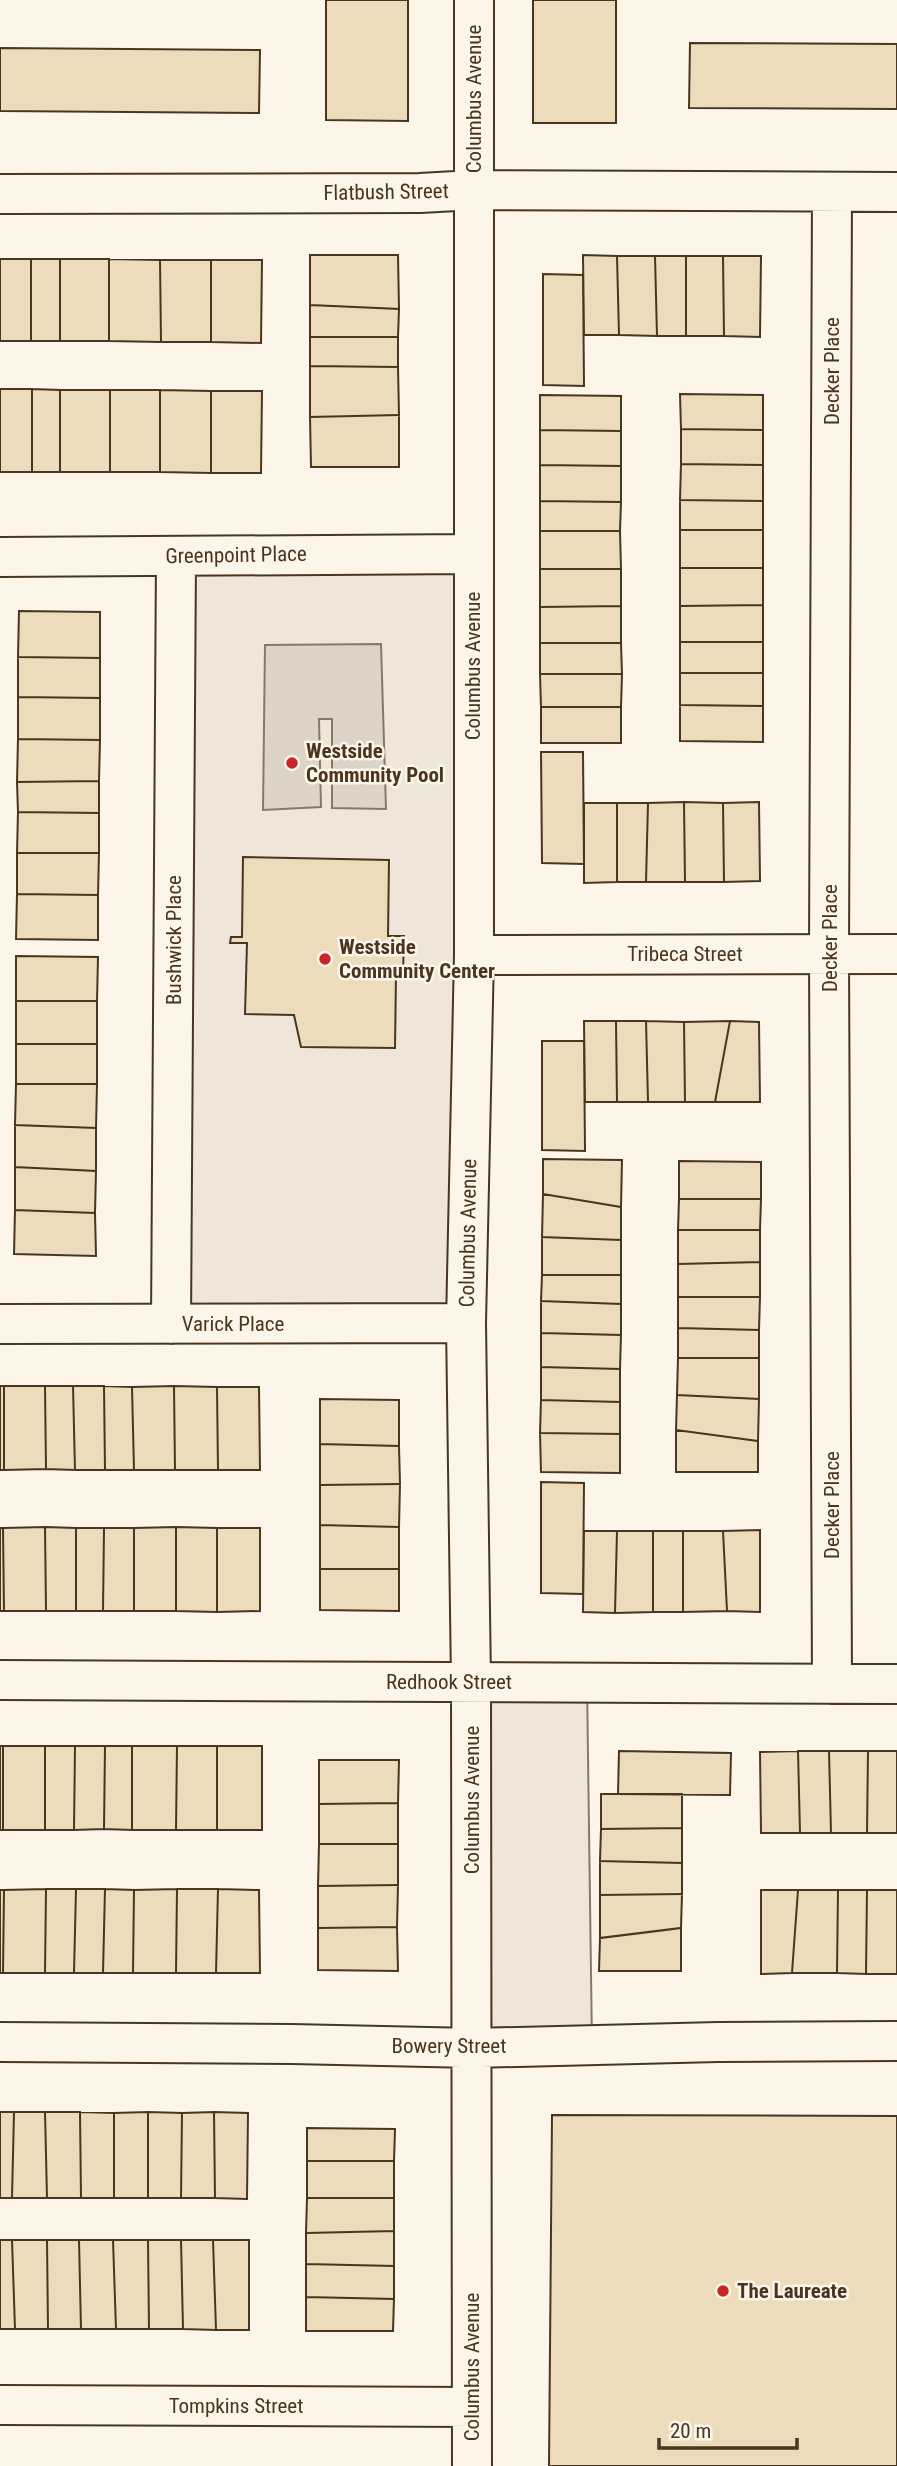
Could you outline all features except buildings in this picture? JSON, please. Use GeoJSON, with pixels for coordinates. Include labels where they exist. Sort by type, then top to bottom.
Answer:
{"type":"FeatureCollection","features":[{"type":"Feature","properties":{"kind":"street","name":"Columbus Avenue"},"geometry":{"type":"LineString","coordinates":[[472,2466],[473,2048],[466,1323],[474,955],[474,0]]}},
{"type":"Feature","properties":{"kind":"street","name":"Flatbush Street"},"geometry":{"type":"LineString","coordinates":[[0,194],[421,193],[474,190],[897,192]]}},
{"type":"Feature","properties":{"kind":"street","name":"Decker Place"},"geometry":{"type":"LineString","coordinates":[[832,193],[829,954],[832,1684]]}},
{"type":"Feature","properties":{"kind":"street","name":"Greenpoint Place"},"geometry":{"type":"LineString","coordinates":[[0,556],[426,552],[472,554]]}},
{"type":"Feature","properties":{"kind":"street","name":"Bushwick Place"},"geometry":{"type":"LineString","coordinates":[[171,1324],[176,556]]}},
{"type":"Feature","properties":{"kind":"street","name":"Tribeca Street"},"geometry":{"type":"LineString","coordinates":[[474,955],[897,954]]}},
{"type":"Feature","properties":{"kind":"street","name":"Varick Place"},"geometry":{"type":"LineString","coordinates":[[0,1324],[466,1323]]}},
{"type":"Feature","properties":{"kind":"street","name":"Redhook Street"},"geometry":{"type":"LineString","coordinates":[[0,1680],[897,1684]]}},
{"type":"Feature","properties":{"kind":"street","name":"Bowery Street"},"geometry":{"type":"LineString","coordinates":[[0,2042],[473,2048],[897,2041]]}},
{"type":"Feature","properties":{"kind":"street","name":"Tompkins Street"},"geometry":{"type":"LineString","coordinates":[[0,2405],[472,2407]]}},
{"type":"Feature","properties":{"kind":"shaded area"},"geometry":{"type":"Polygon","coordinates":[[[180,560],[467,561],[458,1315],[171,1324],[180,560]]]}},
{"type":"Feature","properties":{"kind":"shaded area","name":"Westside Community Pool"},"geometry":{"type":"Polygon","coordinates":[[[381,644],[386,809],[332,808],[332,719],[319,719],[321,807],[263,810],[265,645],[381,644]]]}},
{"type":"Feature","properties":{"kind":"shaded area"},"geometry":{"type":"Polygon","coordinates":[[[471,1682],[587,1682],[592,2046],[473,2048],[471,1682]]]}},
{"type":"Feature","properties":{"kind":"place","name":"Westside Community Pool"},"geometry":{"type":"Point","coordinates":[292,763]}},
{"type":"Feature","properties":{"kind":"place","name":"Westside Community Center"},"geometry":{"type":"Point","coordinates":[325,959]}},
{"type":"Feature","properties":{"kind":"place","name":"The Laureate"},"geometry":{"type":"Point","coordinates":[723,2291]}}]}
